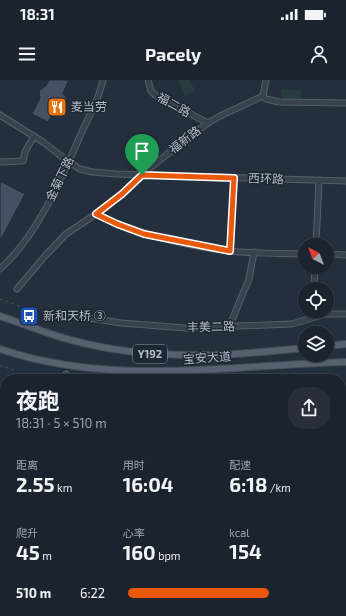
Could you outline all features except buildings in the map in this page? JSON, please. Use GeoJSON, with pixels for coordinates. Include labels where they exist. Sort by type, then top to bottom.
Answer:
{"type":"FeatureCollection","features":[{"type":"Feature","properties":{"kind":"main road","name":"宝安大道"},"geometry":{"type":"LineString","coordinates":[[0,316],[75,342],[104,348],[150,354],[182,356],[298,348]]}},
{"type":"Feature","properties":{"kind":"main road"},"geometry":{"type":"LineString","coordinates":[[334,345],[346,344]]}},
{"type":"Feature","properties":{"kind":"main road","name":"宝安大道"},"geometry":{"type":"LineString","coordinates":[[0,350],[56,363],[123,372],[176,371],[346,362]]}},
{"type":"Feature","properties":{"kind":"street","name":"金菊下路"},"geometry":{"type":"LineString","coordinates":[[0,269],[17,251],[47,206],[100,94],[103,80]]}},
{"type":"Feature","properties":{"kind":"street","name":"福二路"},"geometry":{"type":"LineString","coordinates":[[148,80],[152,92],[155,95],[208,123]]}},
{"type":"Feature","properties":{"kind":"street"},"geometry":{"type":"LineString","coordinates":[[266,80],[263,96],[272,102],[346,104]]}},
{"type":"Feature","properties":{"kind":"street","name":"福新路"},"geometry":{"type":"LineString","coordinates":[[17,289],[60,240],[122,194],[142,175],[208,123],[235,108],[263,96]]}},
{"type":"Feature","properties":{"kind":"street","name":"西环路"},"geometry":{"type":"LineString","coordinates":[[0,115],[34,136],[68,162],[92,172],[142,175],[346,181]]}},
{"type":"Feature","properties":{"kind":"street"},"geometry":{"type":"LineString","coordinates":[[0,162],[23,161],[25,152],[34,136]]}},
{"type":"Feature","properties":{"kind":"street"},"geometry":{"type":"LineString","coordinates":[[230,251],[234,178]]}},
{"type":"Feature","properties":{"kind":"street"},"geometry":{"type":"LineString","coordinates":[[316,238],[319,180]]}},
{"type":"Feature","properties":{"kind":"street"},"geometry":{"type":"LineString","coordinates":[[96,214],[144,234],[230,251],[298,254]]}},
{"type":"Feature","properties":{"kind":"street"},"geometry":{"type":"LineString","coordinates":[[229,327],[249,279],[254,252]]}},
{"type":"Feature","properties":{"kind":"street"},"geometry":{"type":"LineString","coordinates":[[334,254],[346,255]]}},
{"type":"Feature","properties":{"kind":"street","name":"丰美二路"},"geometry":{"type":"LineString","coordinates":[[334,314],[346,314]]}},
{"type":"Feature","properties":{"kind":"street","name":"丰美二路"},"geometry":{"type":"LineString","coordinates":[[76,316],[121,323],[186,328],[292,324],[311,318]]}},
{"type":"Feature","properties":{"kind":"path"},"geometry":{"type":"LineString","coordinates":[[0,299],[35,312],[34,314]]}},
{"type":"Feature","properties":{"kind":"path"},"geometry":{"type":"LineString","coordinates":[[0,365],[12,370],[14,366]]}},
{"type":"Feature","properties":{"kind":"green space"},"geometry":{"type":"Polygon","coordinates":[[[178,80],[190,80],[195,91],[185,96],[178,80]]]}},
{"type":"Feature","properties":{"kind":"green space"},"geometry":{"type":"Polygon","coordinates":[[[281,90],[301,90],[301,101],[281,101],[281,90]]]}},
{"type":"Feature","properties":{"kind":"place","name":"麦当劳"},"geometry":{"type":"Point","coordinates":[57,107]}},
{"type":"Feature","properties":{"kind":"place","name":"新和天桥 ③"},"geometry":{"type":"Point","coordinates":[29,316]}},
{"type":"Feature","properties":{"kind":"route"},"geometry":{"type":"LineString","coordinates":[[142,175],[234,178],[230,251],[144,234],[96,214],[122,194],[142,175]]}}]}
